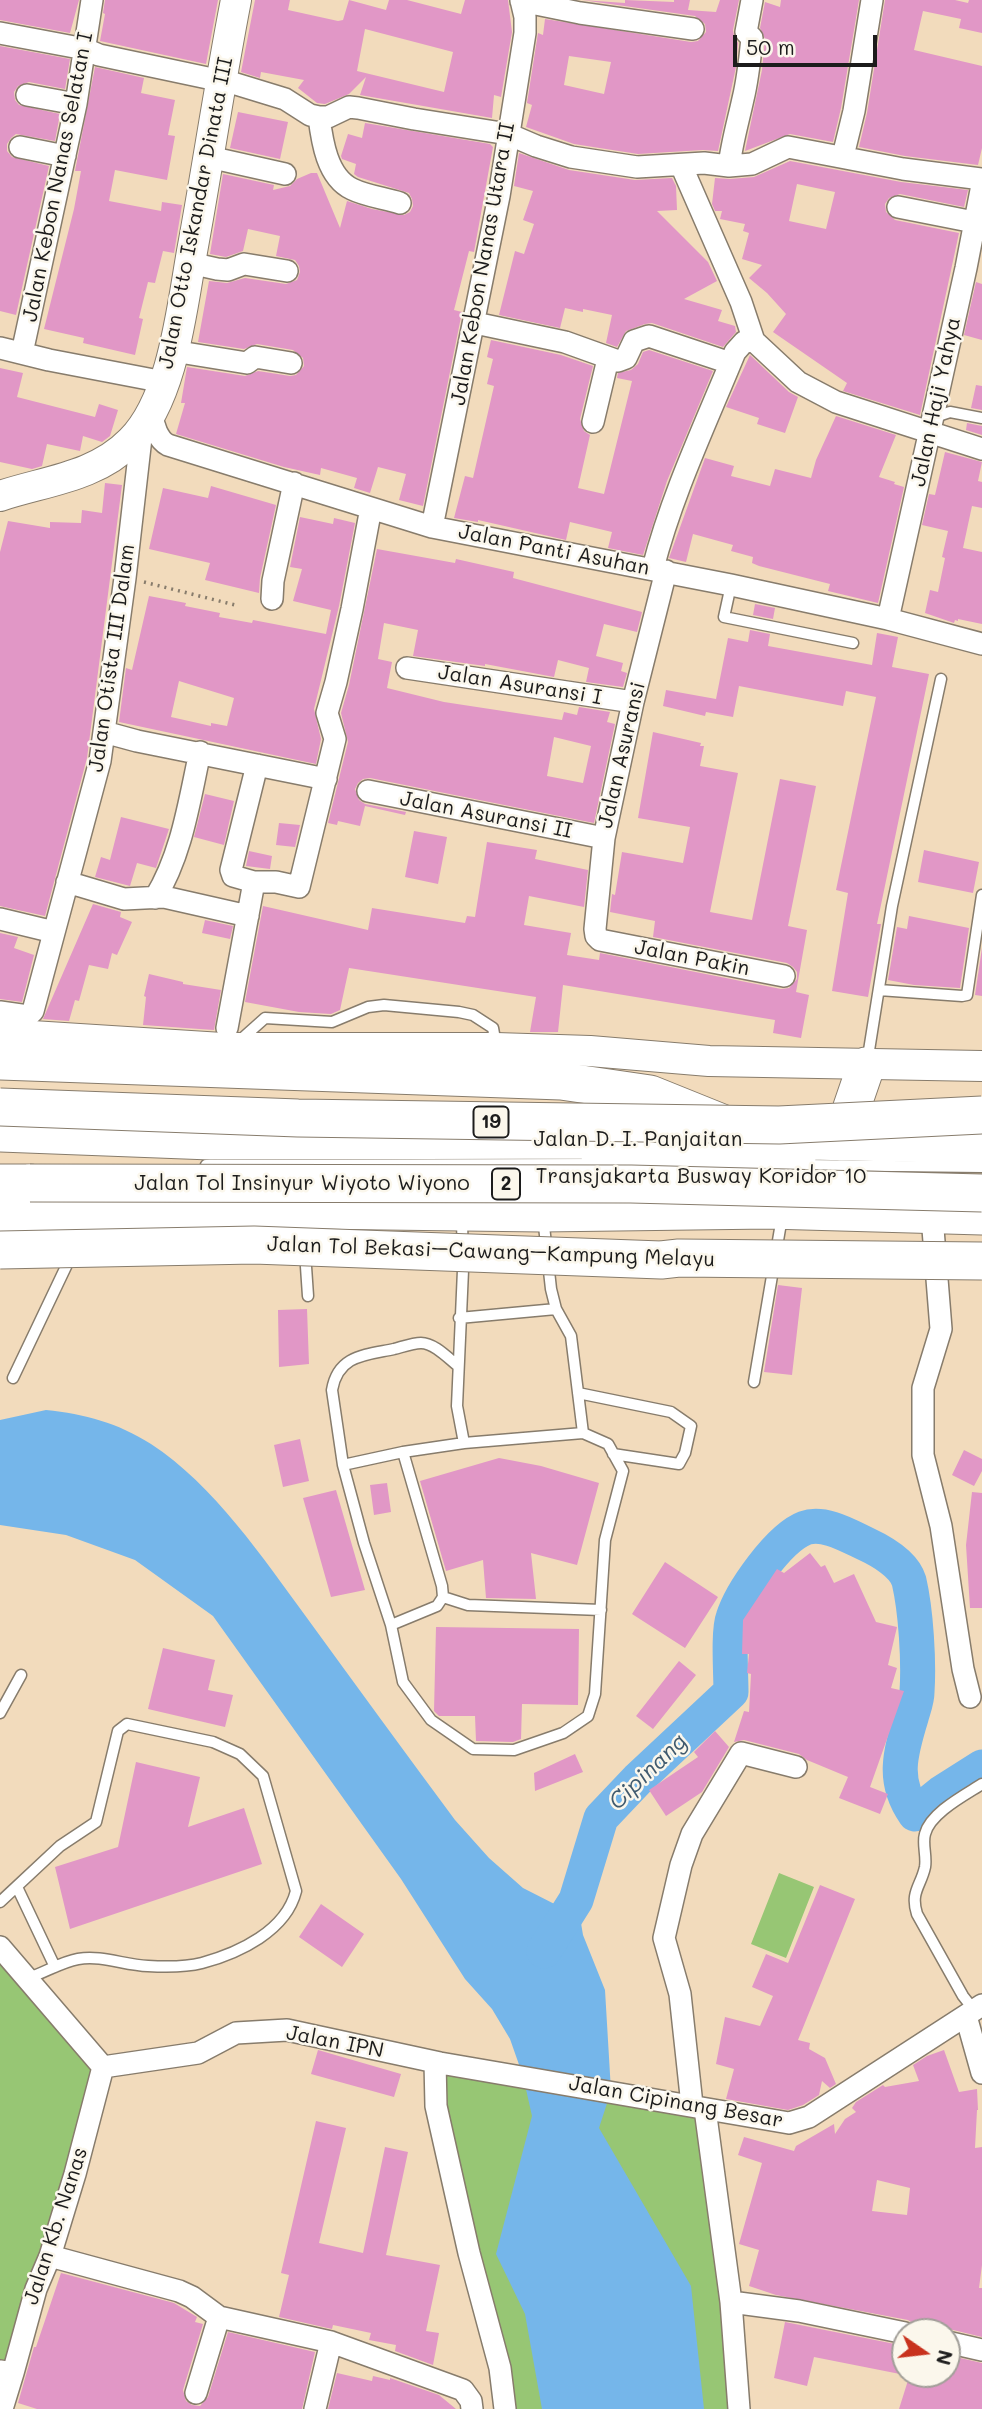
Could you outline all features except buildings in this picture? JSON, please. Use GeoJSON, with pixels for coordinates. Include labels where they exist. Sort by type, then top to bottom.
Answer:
{"type":"FeatureCollection","features":[{"type":"Feature","properties":{"kind":"highway"},"geometry":{"type":"LineString","coordinates":[[0,1061],[561,1081],[650,1094],[765,1140]]}},
{"type":"Feature","properties":{"kind":"highway"},"geometry":{"type":"LineString","coordinates":[[840,1142],[866,1066]]}},
{"type":"Feature","properties":{"kind":"highway","name":"19"},"geometry":{"type":"LineString","coordinates":[[0,1107],[298,1118],[765,1125],[982,1115]]}},
{"type":"Feature","properties":{"kind":"highway","name":"Jalan D. I. Panjaitan"},"geometry":{"type":"LineString","coordinates":[[0,1133],[199,1153],[765,1140],[982,1145]]}},
{"type":"Feature","properties":{"kind":"highway","name":"Jalan Tol Insinyur Wiyoto Wiyono"},"geometry":{"type":"LineString","coordinates":[[0,1150],[982,1159]]}},
{"type":"Feature","properties":{"kind":"highway","name":"Jalan Tol Insinyur Wiyoto Wiyono"},"geometry":{"type":"LineString","coordinates":[[0,1183],[631,1184],[982,1193]]}},
{"type":"Feature","properties":{"kind":"highway"},"geometry":{"type":"LineString","coordinates":[[0,1216],[86,1226],[305,1222],[454,1204],[542,1213],[982,1216]]}},
{"type":"Feature","properties":{"kind":"highway","name":"Jalan Tol Bekasi–Cawang–Kampung Melayu"},"geometry":{"type":"LineString","coordinates":[[0,1250],[254,1245],[661,1260],[982,1261]]}},
{"type":"Feature","properties":{"kind":"highway"},"geometry":{"type":"LineString","coordinates":[[661,1260],[982,1282]]}},
{"type":"Feature","properties":{"kind":"street","name":"Jalan Kebon Nanas Selatan I"},"geometry":{"type":"LineString","coordinates":[[22,353],[76,104],[92,0]]}},
{"type":"Feature","properties":{"kind":"street","name":"Jalan Otto Iskandar Dinata III"},"geometry":{"type":"LineString","coordinates":[[0,496],[84,472],[115,454],[147,421],[164,382],[173,351],[236,0]]}},
{"type":"Feature","properties":{"kind":"street"},"geometry":{"type":"LineString","coordinates":[[729,166],[750,54],[752,38],[746,32],[752,0]]}},
{"type":"Feature","properties":{"kind":"street"},"geometry":{"type":"LineString","coordinates":[[843,156],[854,111],[872,0]]}},
{"type":"Feature","properties":{"kind":"street"},"geometry":{"type":"LineString","coordinates":[[521,1],[580,13],[694,29]]}},
{"type":"Feature","properties":{"kind":"street","name":"Jalan Kebon Nanas Utara II"},"geometry":{"type":"LineString","coordinates":[[432,527],[499,197],[524,33],[525,17],[521,1]]}},
{"type":"Feature","properties":{"kind":"street"},"geometry":{"type":"LineString","coordinates":[[0,33],[85,48],[99,55],[285,99],[310,115],[319,117],[328,117],[349,107],[358,108],[414,120],[508,134],[571,157],[637,167],[756,163],[788,147],[903,169],[982,179]]}},
{"type":"Feature","properties":{"kind":"street"},"geometry":{"type":"LineString","coordinates":[[27,95],[76,104]]}},
{"type":"Feature","properties":{"kind":"street"},"geometry":{"type":"LineString","coordinates":[[319,117],[322,148],[343,183],[353,190],[400,203]]}},
{"type":"Feature","properties":{"kind":"street"},"geometry":{"type":"LineString","coordinates":[[20,147],[65,156]]}},
{"type":"Feature","properties":{"kind":"street"},"geometry":{"type":"LineString","coordinates":[[209,157],[285,174]]}},
{"type":"Feature","properties":{"kind":"street"},"geometry":{"type":"LineString","coordinates":[[681,165],[741,302],[754,341],[799,382],[836,402],[931,424],[982,449]]}},
{"type":"Feature","properties":{"kind":"street","name":"Jalan Haji Yahya"},"geometry":{"type":"LineString","coordinates":[[888,620],[931,424],[974,270],[974,222],[982,185]]}},
{"type":"Feature","properties":{"kind":"street"},"geometry":{"type":"LineString","coordinates":[[898,207],[974,222]]}},
{"type":"Feature","properties":{"kind":"street"},"geometry":{"type":"LineString","coordinates":[[190,263],[228,270],[244,264],[286,271]]}},
{"type":"Feature","properties":{"kind":"street"},"geometry":{"type":"LineString","coordinates":[[475,323],[565,342],[608,359],[623,360],[634,341],[649,336],[730,363],[740,344],[754,341]]}},
{"type":"Feature","properties":{"kind":"street"},"geometry":{"type":"LineString","coordinates":[[0,348],[164,382]]}},
{"type":"Feature","properties":{"kind":"street"},"geometry":{"type":"LineString","coordinates":[[173,351],[247,363],[255,357],[291,363]]}},
{"type":"Feature","properties":{"kind":"street"},"geometry":{"type":"LineString","coordinates":[[593,422],[608,359]]}},
{"type":"Feature","properties":{"kind":"street","name":"Jalan Asuransi"},"geometry":{"type":"LineString","coordinates":[[600,940],[595,929],[604,838],[659,570],[658,547],[730,363]]}},
{"type":"Feature","properties":{"kind":"street","name":"Jalan Panti Asuhan"},"geometry":{"type":"LineString","coordinates":[[147,421],[153,422],[164,443],[432,527],[731,585],[982,643]]}},
{"type":"Feature","properties":{"kind":"street","name":"Jalan Otista III Dalam"},"geometry":{"type":"LineString","coordinates":[[0,1012],[28,1016],[33,1012],[100,761],[147,421]]}},
{"type":"Feature","properties":{"kind":"street"},"geometry":{"type":"LineString","coordinates":[[272,599],[273,581],[294,483]]}},
{"type":"Feature","properties":{"kind":"street"},"geometry":{"type":"LineString","coordinates":[[257,765],[231,870],[233,876],[254,882],[276,882],[299,887],[335,738],[327,713],[352,609],[370,508]]}},
{"type":"Feature","properties":{"kind":"street","name":"Jalan Asuransi I"},"geometry":{"type":"LineString","coordinates":[[407,668],[633,702]]}},
{"type":"Feature","properties":{"kind":"street"},"geometry":{"type":"LineString","coordinates":[[104,732],[326,779]]}},
{"type":"Feature","properties":{"kind":"street"},"geometry":{"type":"LineString","coordinates":[[155,898],[178,849],[200,752]]}},
{"type":"Feature","properties":{"kind":"street","name":"Jalan Asuransi II"},"geometry":{"type":"LineString","coordinates":[[368,791],[604,838]]}},
{"type":"Feature","properties":{"kind":"street"},"geometry":{"type":"LineString","coordinates":[[67,882],[124,899],[164,897],[248,916]]}},
{"type":"Feature","properties":{"kind":"street"},"geometry":{"type":"LineString","coordinates":[[230,1038],[254,882]]}},
{"type":"Feature","properties":{"kind":"street"},"geometry":{"type":"LineString","coordinates":[[0,919],[54,932]]}},
{"type":"Feature","properties":{"kind":"street","name":"Jalan Pakin"},"geometry":{"type":"LineString","coordinates":[[600,940],[784,976]]}},
{"type":"Feature","properties":{"kind":"street"},"geometry":{"type":"LineString","coordinates":[[0,1034],[230,1038],[590,1051],[709,1061],[866,1066],[982,1066]]}},
{"type":"Feature","properties":{"kind":"street"},"geometry":{"type":"LineString","coordinates":[[0,1115],[92,1116],[187,1134],[199,1153]]}},
{"type":"Feature","properties":{"kind":"street"},"geometry":{"type":"LineString","coordinates":[[776,1213],[874,1228],[982,1230]]}},
{"type":"Feature","properties":{"kind":"street"},"geometry":{"type":"LineString","coordinates":[[933,1229],[940,1329],[923,1388],[923,1455],[941,1526],[962,1669],[970,1697]]}},
{"type":"Feature","properties":{"kind":"street"},"geometry":{"type":"LineString","coordinates":[[739,2409],[731,2302],[680,1994],[664,1938],[681,1866],[692,1834],[741,1753],[796,1767]]}},
{"type":"Feature","properties":{"kind":"street"},"geometry":{"type":"LineString","coordinates":[[0,1947],[103,2067]]}},
{"type":"Feature","properties":{"kind":"street"},"geometry":{"type":"LineString","coordinates":[[974,2010],[982,2073]]}},
{"type":"Feature","properties":{"kind":"street","name":"Jalan Cipinang Besar"},"geometry":{"type":"LineString","coordinates":[[438,2062],[789,2123],[809,2117],[974,2010]]}},
{"type":"Feature","properties":{"kind":"street","name":"Jalan IPN"},"geometry":{"type":"LineString","coordinates":[[103,2067],[198,2053],[236,2033],[287,2030],[438,2062]]}},
{"type":"Feature","properties":{"kind":"street"},"geometry":{"type":"LineString","coordinates":[[438,2062],[436,2106],[497,2356],[505,2409]]}},
{"type":"Feature","properties":{"kind":"street","name":"Jalan Kb. Nanas"},"geometry":{"type":"LineString","coordinates":[[2,2409],[6,2372],[50,2256],[103,2067]]}},
{"type":"Feature","properties":{"kind":"street"},"geometry":{"type":"LineString","coordinates":[[50,2256],[179,2291],[219,2317],[331,2342],[463,2390],[471,2401],[472,2409]]}},
{"type":"Feature","properties":{"kind":"street"},"geometry":{"type":"LineString","coordinates":[[731,2302],[799,2311],[891,2330]]}},
{"type":"Feature","properties":{"kind":"street"},"geometry":{"type":"LineString","coordinates":[[196,2393],[219,2317]]}},
{"type":"Feature","properties":{"kind":"street"},"geometry":{"type":"LineString","coordinates":[[314,2409],[331,2342]]}},
{"type":"Feature","properties":{"kind":"street"},"geometry":{"type":"LineString","coordinates":[[961,2345],[982,2350]]}},
{"type":"Feature","properties":{"kind":"lane"},"geometry":{"type":"LineString","coordinates":[[931,424],[950,412],[982,418]]}},
{"type":"Feature","properties":{"kind":"lane"},"geometry":{"type":"LineString","coordinates":[[731,585],[724,617],[853,643]]}},
{"type":"Feature","properties":{"kind":"lane"},"geometry":{"type":"LineString","coordinates":[[866,1066],[892,906],[941,679]]}},
{"type":"Feature","properties":{"kind":"lane"},"geometry":{"type":"LineString","coordinates":[[879,990],[967,995],[982,895]]}},
{"type":"Feature","properties":{"kind":"lane"},"geometry":{"type":"LineString","coordinates":[[230,1038],[248,1031],[265,1018],[332,1022],[368,1007],[384,1004],[472,1015],[493,1028],[496,1048]]}},
{"type":"Feature","properties":{"kind":"lane","name":"Transjakarta Busway Koridor 10"},"geometry":{"type":"LineString","coordinates":[[199,1153],[684,1164],[982,1167]]}},
{"type":"Feature","properties":{"kind":"lane","name":"Transjakarta Busway Koridor 10"},"geometry":{"type":"LineString","coordinates":[[454,1204],[729,1195],[982,1201]]}},
{"type":"Feature","properties":{"kind":"lane"},"geometry":{"type":"LineString","coordinates":[[454,1204],[463,1270],[457,1406],[464,1443]]}},
{"type":"Feature","properties":{"kind":"lane"},"geometry":{"type":"LineString","coordinates":[[542,1213],[551,1289],[556,1309],[571,1336],[583,1433]]}},
{"type":"Feature","properties":{"kind":"lane"},"geometry":{"type":"LineString","coordinates":[[754,1382],[776,1213]]}},
{"type":"Feature","properties":{"kind":"lane"},"geometry":{"type":"LineString","coordinates":[[305,1222],[308,1296]]}},
{"type":"Feature","properties":{"kind":"lane"},"geometry":{"type":"LineString","coordinates":[[13,1378],[86,1226]]}},
{"type":"Feature","properties":{"kind":"lane"},"geometry":{"type":"LineString","coordinates":[[459,1318],[556,1309]]}},
{"type":"Feature","properties":{"kind":"lane"},"geometry":{"type":"LineString","coordinates":[[343,1465],[402,1452],[464,1443],[583,1433],[608,1444],[623,1471],[605,1541],[595,1694],[588,1716],[563,1733],[513,1750],[473,1749],[431,1720],[403,1682],[391,1625],[364,1543],[343,1465],[332,1390],[334,1379],[342,1366],[354,1357],[422,1343],[436,1349],[458,1366]]}},
{"type":"Feature","properties":{"kind":"lane"},"geometry":{"type":"LineString","coordinates":[[578,1393],[671,1412],[691,1426],[685,1453],[679,1464],[613,1454]]}},
{"type":"Feature","properties":{"kind":"lane"},"geometry":{"type":"LineString","coordinates":[[391,1625],[437,1606],[443,1597],[402,1452]]}},
{"type":"Feature","properties":{"kind":"lane"},"geometry":{"type":"LineString","coordinates":[[443,1597],[468,1605],[601,1610]]}},
{"type":"Feature","properties":{"kind":"lane"},"geometry":{"type":"LineString","coordinates":[[0,1713],[21,1675]]}},
{"type":"Feature","properties":{"kind":"lane"},"geometry":{"type":"LineString","coordinates":[[0,1902],[60,1846],[96,1822],[118,1731],[127,1724],[213,1742],[240,1754],[263,1776],[296,1891],[293,1904],[285,1916],[252,1944],[199,1964],[147,1966],[104,1958],[80,1959],[28,1978]]}},
{"type":"Feature","properties":{"kind":"lane"},"geometry":{"type":"LineString","coordinates":[[974,2010],[963,1996],[914,1904],[915,1892],[925,1867],[924,1835],[931,1819],[982,1784]]}},
{"type":"Feature","properties":{"kind":"lane"},"geometry":{"type":"LineString","coordinates":[[17,1887],[55,1967]]}},
{"type":"Feature","properties":{"kind":"path"},"geometry":{"type":"LineString","coordinates":[[125,578],[239,606]]}},
{"type":"Feature","properties":{"kind":"green space"},"geometry":{"type":"Polygon","coordinates":[[[779,1873],[814,1887],[786,1958],[751,1944],[779,1873]]]}},
{"type":"Feature","properties":{"kind":"green space"},"geometry":{"type":"Polygon","coordinates":[[[0,1948],[103,2067],[13,2373],[0,2371],[0,1948]]]}},
{"type":"Feature","properties":{"kind":"green space"},"geometry":{"type":"Polygon","coordinates":[[[435,2062],[705,2109],[739,2409],[505,2409],[435,2062]]]}},
{"type":"Feature","properties":{"kind":"water"},"geometry":{"type":"Polygon","coordinates":[[[46,1410],[88,1417],[126,1430],[151,1444],[196,1480],[255,1547],[455,1820],[489,1858],[523,1888],[580,1917],[583,1935],[605,1990],[611,2091],[599,2128],[691,2286],[704,2409],[542,2409],[525,2314],[496,2254],[532,2116],[523,2076],[510,2039],[492,2009],[465,1979],[401,1879],[213,1616],[135,1560],[66,1535],[0,1525],[0,1420],[46,1410]]]}},
{"type":"Feature","properties":{"kind":"waterway","name":"Cipinang"},"geometry":{"type":"LineString","coordinates":[[544,1951],[576,1900],[601,1818],[638,1779],[731,1692],[731,1633],[737,1607],[752,1581],[773,1554],[805,1528],[828,1528],[872,1547],[897,1564],[909,1581],[916,1636],[917,1692],[900,1767],[903,1790],[915,1814],[941,1793],[982,1767]]}}]}
